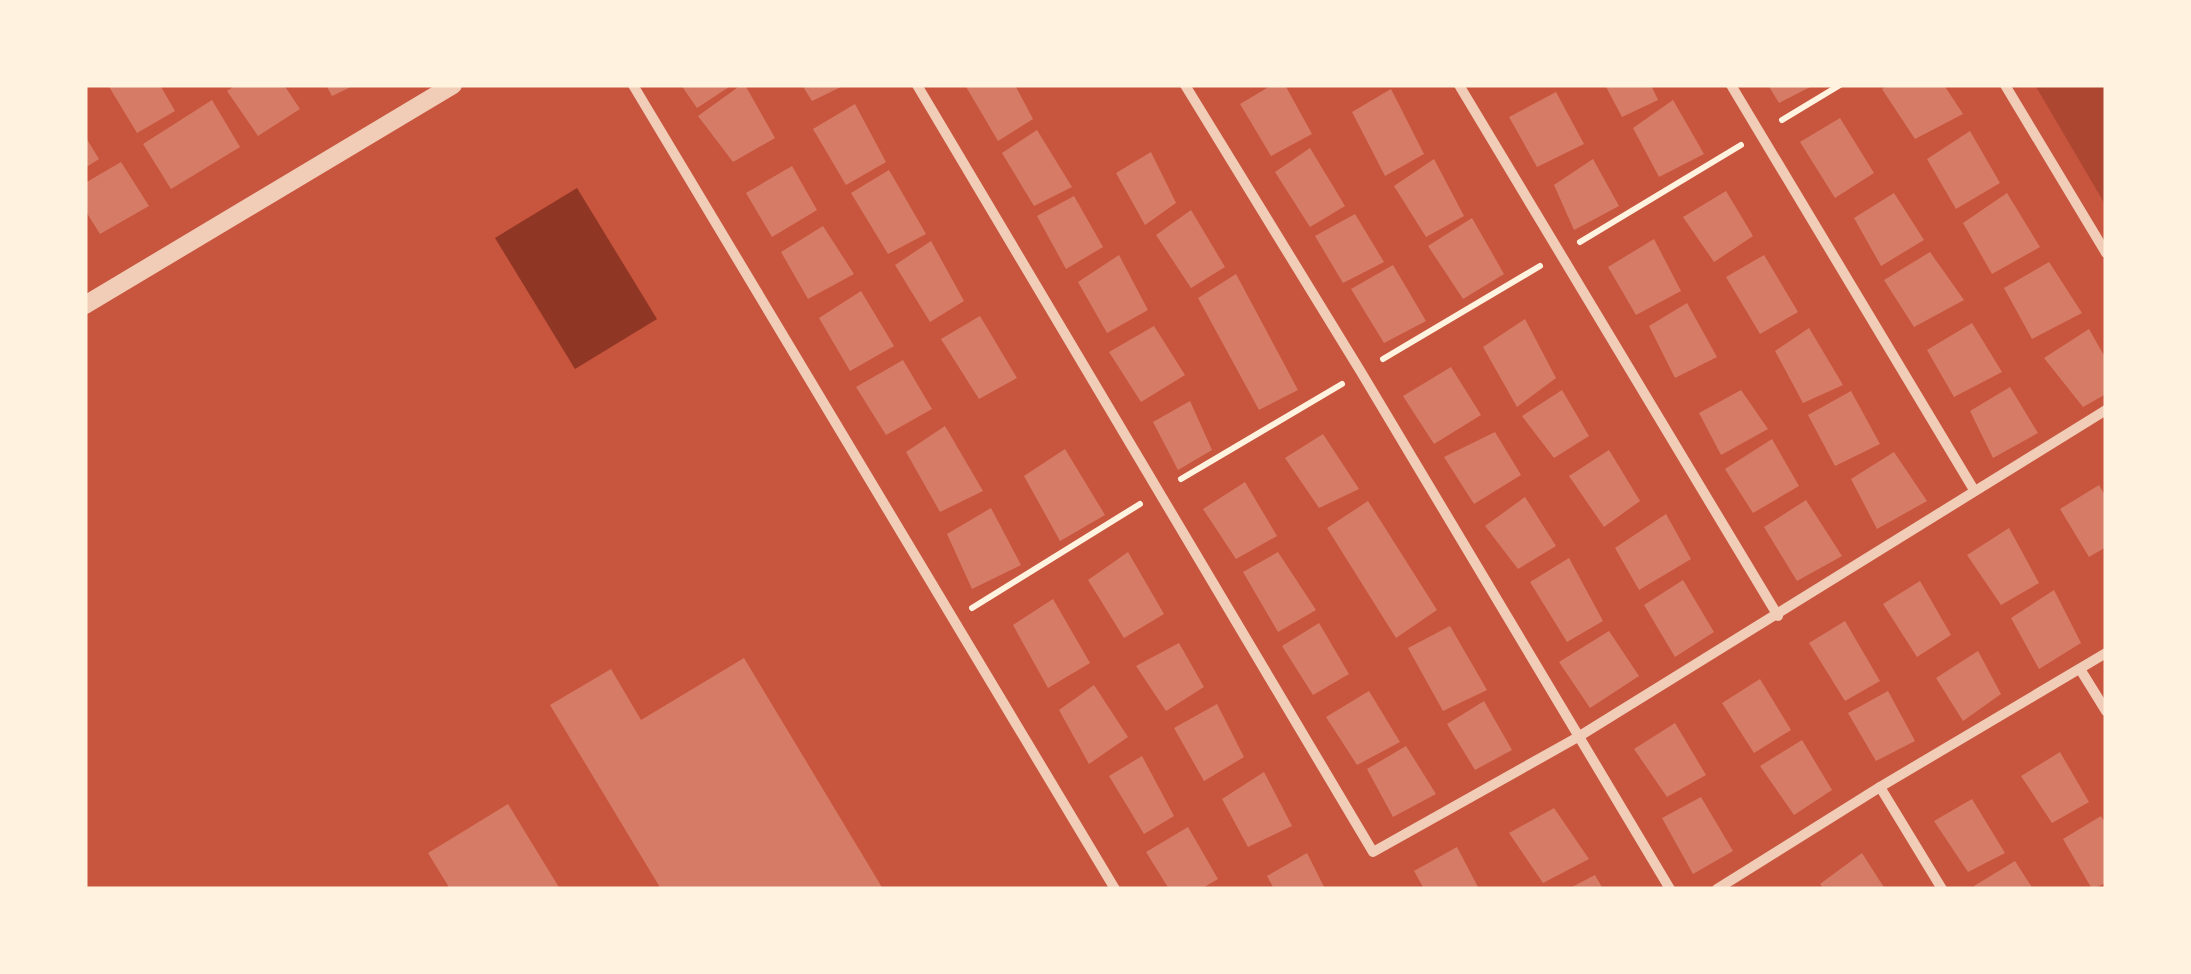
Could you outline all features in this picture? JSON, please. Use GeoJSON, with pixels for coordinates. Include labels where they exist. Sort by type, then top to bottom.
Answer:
{"type":"FeatureCollection","features":[{"type":"Feature","properties":{"kind":"street"},"geometry":{"type":"LineString","coordinates":[[85,304],[453,85]]}},
{"type":"Feature","properties":{"kind":"street"},"geometry":{"type":"LineString","coordinates":[[633,85],[1115,889]]}},
{"type":"Feature","properties":{"kind":"street"},"geometry":{"type":"LineString","coordinates":[[917,85],[1372,852],[1578,737],[2106,410]]}},
{"type":"Feature","properties":{"kind":"street"},"geometry":{"type":"LineString","coordinates":[[1185,85],[1362,372],[1670,889]]}},
{"type":"Feature","properties":{"kind":"street"},"geometry":{"type":"LineString","coordinates":[[1459,85],[1778,616]]}},
{"type":"Feature","properties":{"kind":"street"},"geometry":{"type":"LineString","coordinates":[[1731,85],[1974,490]]}},
{"type":"Feature","properties":{"kind":"street"},"geometry":{"type":"LineString","coordinates":[[2005,85],[2106,253]]}},
{"type":"Feature","properties":{"kind":"street"},"geometry":{"type":"LineString","coordinates":[[1718,889],[2106,653]]}},
{"type":"Feature","properties":{"kind":"street"},"geometry":{"type":"LineString","coordinates":[[2080,669],[2106,711]]}},
{"type":"Feature","properties":{"kind":"street"},"geometry":{"type":"LineString","coordinates":[[1880,787],[1942,889]]}},
{"type":"Feature","properties":{"kind":"path"},"geometry":{"type":"LineString","coordinates":[[954,619],[1840,85]]}},
{"type":"Feature","properties":{"kind":"shaded area"},"geometry":{"type":"Polygon","coordinates":[[[2035,85],[2106,85],[2106,206],[2035,85]]]}},
{"type":"Feature","properties":{"kind":"shaded area"},"geometry":{"type":"Polygon","coordinates":[[[577,188],[657,319],[575,369],[495,238],[577,188]]]}},
{"type":"Feature","properties":{"kind":"building"},"geometry":{"type":"Polygon","coordinates":[[[108,85],[160,85],[175,111],[137,133],[108,85]]]}},
{"type":"Feature","properties":{"kind":"building"},"geometry":{"type":"Polygon","coordinates":[[[236,85],[284,85],[300,109],[258,136],[227,91],[236,85]]]}},
{"type":"Feature","properties":{"kind":"building"},"geometry":{"type":"Polygon","coordinates":[[[326,85],[355,85],[332,96],[326,85]]]}},
{"type":"Feature","properties":{"kind":"building"},"geometry":{"type":"Polygon","coordinates":[[[681,85],[732,85],[697,108],[681,85]]]}},
{"type":"Feature","properties":{"kind":"building"},"geometry":{"type":"Polygon","coordinates":[[[745,85],[775,138],[733,162],[698,116],[745,85]]]}},
{"type":"Feature","properties":{"kind":"building"},"geometry":{"type":"Polygon","coordinates":[[[802,85],[845,85],[812,101],[802,85]]]}},
{"type":"Feature","properties":{"kind":"building"},"geometry":{"type":"Polygon","coordinates":[[[965,85],[1015,85],[1033,119],[998,141],[965,85]]]}},
{"type":"Feature","properties":{"kind":"building"},"geometry":{"type":"Polygon","coordinates":[[[1272,85],[1285,85],[1312,134],[1271,156],[1240,104],[1272,85]]]}},
{"type":"Feature","properties":{"kind":"building"},"geometry":{"type":"Polygon","coordinates":[[[1605,85],[1651,85],[1658,100],[1622,117],[1605,85]]]}},
{"type":"Feature","properties":{"kind":"building"},"geometry":{"type":"Polygon","coordinates":[[[1768,85],[1814,85],[1779,103],[1768,85]]]}},
{"type":"Feature","properties":{"kind":"building"},"geometry":{"type":"Polygon","coordinates":[[[1888,85],[1944,85],[1963,114],[1915,139],[1882,89],[1888,85]]]}},
{"type":"Feature","properties":{"kind":"building"},"geometry":{"type":"Polygon","coordinates":[[[1391,89],[1424,154],[1385,176],[1352,112],[1391,89]]]}},
{"type":"Feature","properties":{"kind":"building"},"geometry":{"type":"Polygon","coordinates":[[[1556,92],[1584,144],[1537,167],[1509,117],[1556,92]]]}},
{"type":"Feature","properties":{"kind":"building"},"geometry":{"type":"Polygon","coordinates":[[[212,100],[240,147],[171,189],[143,144],[212,100]]]}},
{"type":"Feature","properties":{"kind":"building"},"geometry":{"type":"Polygon","coordinates":[[[1673,100],[1704,154],[1659,177],[1633,128],[1673,100]]]}},
{"type":"Feature","properties":{"kind":"building"},"geometry":{"type":"Polygon","coordinates":[[[855,104],[886,162],[846,185],[813,129],[855,104]]]}},
{"type":"Feature","properties":{"kind":"building"},"geometry":{"type":"Polygon","coordinates":[[[1840,118],[1874,173],[1835,198],[1800,142],[1840,118]]]}},
{"type":"Feature","properties":{"kind":"building"},"geometry":{"type":"Polygon","coordinates":[[[1037,130],[1072,187],[1034,206],[1002,153],[1037,130]]]}},
{"type":"Feature","properties":{"kind":"building"},"geometry":{"type":"Polygon","coordinates":[[[1970,131],[2000,183],[1956,209],[1927,159],[1970,131]]]}},
{"type":"Feature","properties":{"kind":"building"},"geometry":{"type":"Polygon","coordinates":[[[85,136],[99,159],[85,168],[85,136]]]}},
{"type":"Feature","properties":{"kind":"building"},"geometry":{"type":"Polygon","coordinates":[[[1310,148],[1345,206],[1310,227],[1275,172],[1310,148]]]}},
{"type":"Feature","properties":{"kind":"building"},"geometry":{"type":"Polygon","coordinates":[[[1151,152],[1176,203],[1145,225],[1116,173],[1151,152]]]}},
{"type":"Feature","properties":{"kind":"building"},"geometry":{"type":"Polygon","coordinates":[[[1434,159],[1464,216],[1426,237],[1394,186],[1434,159]]]}},
{"type":"Feature","properties":{"kind":"building"},"geometry":{"type":"Polygon","coordinates":[[[1593,159],[1619,206],[1574,230],[1554,185],[1593,159]]]}},
{"type":"Feature","properties":{"kind":"building"},"geometry":{"type":"Polygon","coordinates":[[[121,162],[149,206],[100,234],[85,210],[85,183],[121,162]]]}},
{"type":"Feature","properties":{"kind":"building"},"geometry":{"type":"Polygon","coordinates":[[[792,166],[817,210],[772,237],[746,193],[792,166]]]}},
{"type":"Feature","properties":{"kind":"building"},"geometry":{"type":"Polygon","coordinates":[[[889,170],[926,234],[888,254],[851,193],[889,170]]]}},
{"type":"Feature","properties":{"kind":"building"},"geometry":{"type":"Polygon","coordinates":[[[1726,191],[1753,236],[1714,262],[1683,217],[1726,191]]]}},
{"type":"Feature","properties":{"kind":"building"},"geometry":{"type":"Polygon","coordinates":[[[1894,193],[1924,240],[1881,266],[1854,218],[1894,193]]]}},
{"type":"Feature","properties":{"kind":"building"},"geometry":{"type":"Polygon","coordinates":[[[2007,193],[2040,247],[1992,274],[1963,223],[2007,193]]]}},
{"type":"Feature","properties":{"kind":"building"},"geometry":{"type":"Polygon","coordinates":[[[1074,196],[1103,247],[1066,269],[1037,216],[1074,196]]]}},
{"type":"Feature","properties":{"kind":"building"},"geometry":{"type":"Polygon","coordinates":[[[1191,210],[1225,267],[1191,288],[1156,235],[1191,210]]]}},
{"type":"Feature","properties":{"kind":"building"},"geometry":{"type":"Polygon","coordinates":[[[1355,214],[1384,262],[1343,283],[1315,236],[1355,214]]]}},
{"type":"Feature","properties":{"kind":"building"},"geometry":{"type":"Polygon","coordinates":[[[1472,218],[1504,274],[1463,299],[1428,246],[1472,218]]]}},
{"type":"Feature","properties":{"kind":"building"},"geometry":{"type":"Polygon","coordinates":[[[823,226],[854,274],[808,299],[781,252],[823,226]]]}},
{"type":"Feature","properties":{"kind":"building"},"geometry":{"type":"Polygon","coordinates":[[[1654,239],[1681,291],[1636,315],[1608,267],[1654,239]]]}},
{"type":"Feature","properties":{"kind":"building"},"geometry":{"type":"Polygon","coordinates":[[[931,241],[964,301],[930,322],[895,265],[931,241]]]}},
{"type":"Feature","properties":{"kind":"building"},"geometry":{"type":"Polygon","coordinates":[[[1930,252],[1964,300],[1914,327],[1884,280],[1930,252]]]}},
{"type":"Feature","properties":{"kind":"building"},"geometry":{"type":"Polygon","coordinates":[[[1119,255],[1148,310],[1107,333],[1078,282],[1119,255]]]}},
{"type":"Feature","properties":{"kind":"building"},"geometry":{"type":"Polygon","coordinates":[[[1764,255],[1798,312],[1760,334],[1726,277],[1764,255]]]}},
{"type":"Feature","properties":{"kind":"building"},"geometry":{"type":"Polygon","coordinates":[[[2049,262],[2082,313],[2032,339],[2004,288],[2049,262]]]}},
{"type":"Feature","properties":{"kind":"building"},"geometry":{"type":"Polygon","coordinates":[[[1393,265],[1426,321],[1384,343],[1351,289],[1393,265]]]}},
{"type":"Feature","properties":{"kind":"building"},"geometry":{"type":"Polygon","coordinates":[[[1236,274],[1298,390],[1259,410],[1198,298],[1236,274]]]}},
{"type":"Feature","properties":{"kind":"building"},"geometry":{"type":"Polygon","coordinates":[[[861,291],[894,346],[850,371],[819,318],[861,291]]]}},
{"type":"Feature","properties":{"kind":"building"},"geometry":{"type":"Polygon","coordinates":[[[1687,303],[1717,357],[1675,378],[1649,326],[1687,303]]]}},
{"type":"Feature","properties":{"kind":"building"},"geometry":{"type":"Polygon","coordinates":[[[980,316],[1017,378],[979,399],[941,339],[980,316]]]}},
{"type":"Feature","properties":{"kind":"building"},"geometry":{"type":"Polygon","coordinates":[[[1525,319],[1556,378],[1517,407],[1483,347],[1525,319]]]}},
{"type":"Feature","properties":{"kind":"building"},"geometry":{"type":"Polygon","coordinates":[[[1972,323],[2002,372],[1954,397],[1927,350],[1972,323]]]}},
{"type":"Feature","properties":{"kind":"building"},"geometry":{"type":"Polygon","coordinates":[[[1154,326],[1185,375],[1141,402],[1109,352],[1154,326]]]}},
{"type":"Feature","properties":{"kind":"building"},"geometry":{"type":"Polygon","coordinates":[[[1809,328],[1843,385],[1803,403],[1775,351],[1809,328]]]}},
{"type":"Feature","properties":{"kind":"building"},"geometry":{"type":"Polygon","coordinates":[[[2089,329],[2106,359],[2106,394],[2083,407],[2044,358],[2089,329]]]}},
{"type":"Feature","properties":{"kind":"building"},"geometry":{"type":"Polygon","coordinates":[[[903,360],[932,409],[886,435],[856,387],[903,360]]]}},
{"type":"Feature","properties":{"kind":"building"},"geometry":{"type":"Polygon","coordinates":[[[1451,367],[1481,415],[1434,444],[1403,396],[1451,367]]]}},
{"type":"Feature","properties":{"kind":"building"},"geometry":{"type":"Polygon","coordinates":[[[2010,387],[2038,433],[1993,458],[1970,411],[2010,387]]]}},
{"type":"Feature","properties":{"kind":"building"},"geometry":{"type":"Polygon","coordinates":[[[1562,390],[1589,436],[1554,458],[1522,416],[1562,390]]]}},
{"type":"Feature","properties":{"kind":"building"},"geometry":{"type":"Polygon","coordinates":[[[1741,390],[1768,429],[1721,455],[1699,413],[1741,390]]]}},
{"type":"Feature","properties":{"kind":"building"},"geometry":{"type":"Polygon","coordinates":[[[1851,391],[1880,444],[1835,466],[1808,415],[1851,391]]]}},
{"type":"Feature","properties":{"kind":"building"},"geometry":{"type":"Polygon","coordinates":[[[1190,401],[1212,450],[1178,470],[1153,422],[1190,401]]]}},
{"type":"Feature","properties":{"kind":"building"},"geometry":{"type":"Polygon","coordinates":[[[945,426],[983,491],[940,512],[906,452],[945,426]]]}},
{"type":"Feature","properties":{"kind":"building"},"geometry":{"type":"Polygon","coordinates":[[[1495,432],[1521,475],[1474,504],[1444,457],[1495,432]]]}},
{"type":"Feature","properties":{"kind":"building"},"geometry":{"type":"Polygon","coordinates":[[[1323,434],[1359,489],[1319,508],[1285,458],[1323,434]]]}},
{"type":"Feature","properties":{"kind":"building"},"geometry":{"type":"Polygon","coordinates":[[[1772,439],[1799,486],[1753,513],[1725,469],[1772,439]]]}},
{"type":"Feature","properties":{"kind":"building"},"geometry":{"type":"Polygon","coordinates":[[[1065,449],[1105,515],[1060,541],[1024,476],[1065,449]]]}},
{"type":"Feature","properties":{"kind":"building"},"geometry":{"type":"Polygon","coordinates":[[[1609,450],[1640,501],[1604,527],[1569,476],[1609,450]]]}},
{"type":"Feature","properties":{"kind":"building"},"geometry":{"type":"Polygon","coordinates":[[[1894,452],[1927,501],[1877,529],[1851,479],[1894,452]]]}},
{"type":"Feature","properties":{"kind":"building"},"geometry":{"type":"Polygon","coordinates":[[[1245,482],[1277,536],[1236,559],[1203,509],[1245,482]]]}},
{"type":"Feature","properties":{"kind":"building"},"geometry":{"type":"Polygon","coordinates":[[[2099,485],[2106,497],[2106,547],[2089,557],[2060,509],[2099,485]]]}},
{"type":"Feature","properties":{"kind":"building"},"geometry":{"type":"Polygon","coordinates":[[[1525,497],[1556,546],[1518,569],[1485,526],[1525,497]]]}},
{"type":"Feature","properties":{"kind":"building"},"geometry":{"type":"Polygon","coordinates":[[[1806,500],[1842,556],[1797,581],[1764,527],[1806,500]]]}},
{"type":"Feature","properties":{"kind":"building"},"geometry":{"type":"Polygon","coordinates":[[[1368,501],[1437,610],[1396,638],[1327,528],[1368,501]]]}},
{"type":"Feature","properties":{"kind":"building"},"geometry":{"type":"Polygon","coordinates":[[[991,508],[1021,565],[972,589],[947,534],[991,508]]]}},
{"type":"Feature","properties":{"kind":"building"},"geometry":{"type":"Polygon","coordinates":[[[1666,514],[1691,559],[1639,590],[1615,548],[1666,514]]]}},
{"type":"Feature","properties":{"kind":"building"},"geometry":{"type":"Polygon","coordinates":[[[2009,528],[2039,583],[2001,605],[1967,555],[2009,528]]]}},
{"type":"Feature","properties":{"kind":"building"},"geometry":{"type":"Polygon","coordinates":[[[1128,552],[1164,614],[1124,638],[1088,580],[1128,552]]]}},
{"type":"Feature","properties":{"kind":"building"},"geometry":{"type":"Polygon","coordinates":[[[1278,552],[1316,610],[1278,632],[1243,572],[1278,552]]]}},
{"type":"Feature","properties":{"kind":"building"},"geometry":{"type":"Polygon","coordinates":[[[1569,558],[1603,621],[1567,642],[1530,582],[1569,558]]]}},
{"type":"Feature","properties":{"kind":"building"},"geometry":{"type":"Polygon","coordinates":[[[1683,580],[1714,632],[1675,657],[1644,605],[1683,580]]]}},
{"type":"Feature","properties":{"kind":"building"},"geometry":{"type":"Polygon","coordinates":[[[1920,581],[1951,635],[1917,657],[1883,604],[1920,581]]]}},
{"type":"Feature","properties":{"kind":"building"},"geometry":{"type":"Polygon","coordinates":[[[2054,590],[2081,643],[2039,669],[2011,618],[2054,590]]]}},
{"type":"Feature","properties":{"kind":"building"},"geometry":{"type":"Polygon","coordinates":[[[1053,599],[1090,663],[1048,688],[1013,625],[1053,599]]]}},
{"type":"Feature","properties":{"kind":"building"},"geometry":{"type":"Polygon","coordinates":[[[1845,621],[1880,681],[1845,701],[1809,643],[1845,621]]]}},
{"type":"Feature","properties":{"kind":"building"},"geometry":{"type":"Polygon","coordinates":[[[1319,623],[1349,674],[1313,695],[1282,646],[1319,623]]]}},
{"type":"Feature","properties":{"kind":"building"},"geometry":{"type":"Polygon","coordinates":[[[1450,626],[1487,690],[1443,711],[1408,648],[1450,626]]]}},
{"type":"Feature","properties":{"kind":"building"},"geometry":{"type":"Polygon","coordinates":[[[1609,631],[1639,676],[1590,708],[1559,662],[1609,631]]]}},
{"type":"Feature","properties":{"kind":"building"},"geometry":{"type":"Polygon","coordinates":[[[1179,643],[1204,687],[1166,711],[1136,666],[1179,643]]]}},
{"type":"Feature","properties":{"kind":"building"},"geometry":{"type":"Polygon","coordinates":[[[1978,651],[2001,694],[1963,721],[1936,678],[1978,651]]]}},
{"type":"Feature","properties":{"kind":"building"},"geometry":{"type":"Polygon","coordinates":[[[744,658],[883,889],[661,889],[550,705],[611,669],[641,720],[744,658]]]}},
{"type":"Feature","properties":{"kind":"building"},"geometry":{"type":"Polygon","coordinates":[[[1760,679],[1791,730],[1754,753],[1722,703],[1760,679]]]}},
{"type":"Feature","properties":{"kind":"building"},"geometry":{"type":"Polygon","coordinates":[[[1094,685],[1128,737],[1089,764],[1059,710],[1094,685]]]}},
{"type":"Feature","properties":{"kind":"building"},"geometry":{"type":"Polygon","coordinates":[[[1369,691],[1400,742],[1357,765],[1326,717],[1369,691]]]}},
{"type":"Feature","properties":{"kind":"building"},"geometry":{"type":"Polygon","coordinates":[[[1888,691],[1915,741],[1876,761],[1848,713],[1888,691]]]}},
{"type":"Feature","properties":{"kind":"building"},"geometry":{"type":"Polygon","coordinates":[[[1484,701],[1512,750],[1475,770],[1447,724],[1484,701]]]}},
{"type":"Feature","properties":{"kind":"building"},"geometry":{"type":"Polygon","coordinates":[[[1217,704],[1244,757],[1204,781],[1174,728],[1217,704]]]}},
{"type":"Feature","properties":{"kind":"building"},"geometry":{"type":"Polygon","coordinates":[[[1675,723],[1706,775],[1667,797],[1634,749],[1675,723]]]}},
{"type":"Feature","properties":{"kind":"building"},"geometry":{"type":"Polygon","coordinates":[[[1802,740],[1832,790],[1794,815],[1760,766],[1802,740]]]}},
{"type":"Feature","properties":{"kind":"building"},"geometry":{"type":"Polygon","coordinates":[[[1406,746],[1436,794],[1393,817],[1367,769],[1406,746]]]}},
{"type":"Feature","properties":{"kind":"building"},"geometry":{"type":"Polygon","coordinates":[[[2060,752],[2089,802],[2052,823],[2021,776],[2060,752]]]}},
{"type":"Feature","properties":{"kind":"building"},"geometry":{"type":"Polygon","coordinates":[[[1142,756],[1174,816],[1144,834],[1109,776],[1142,756]]]}},
{"type":"Feature","properties":{"kind":"building"},"geometry":{"type":"Polygon","coordinates":[[[1264,772],[1292,826],[1248,847],[1222,799],[1264,772]]]}},
{"type":"Feature","properties":{"kind":"building"},"geometry":{"type":"Polygon","coordinates":[[[1701,797],[1733,851],[1693,874],[1662,818],[1701,797]]]}},
{"type":"Feature","properties":{"kind":"building"},"geometry":{"type":"Polygon","coordinates":[[[1972,799],[2005,853],[1968,872],[1934,821],[1972,799]]]}},
{"type":"Feature","properties":{"kind":"building"},"geometry":{"type":"Polygon","coordinates":[[[508,804],[560,889],[450,889],[428,853],[508,804]]]}},
{"type":"Feature","properties":{"kind":"building"},"geometry":{"type":"Polygon","coordinates":[[[1554,808],[1589,859],[1543,883],[1509,833],[1554,808]]]}},
{"type":"Feature","properties":{"kind":"building"},"geometry":{"type":"Polygon","coordinates":[[[2101,816],[2106,824],[2106,883],[2092,889],[2063,839],[2101,816]]]}},
{"type":"Feature","properties":{"kind":"building"},"geometry":{"type":"Polygon","coordinates":[[[1188,827],[1218,879],[1201,889],[1169,889],[1146,852],[1188,827]]]}},
{"type":"Feature","properties":{"kind":"building"},"geometry":{"type":"Polygon","coordinates":[[[1457,847],[1479,889],[1424,889],[1414,871],[1457,847]]]}},
{"type":"Feature","properties":{"kind":"building"},"geometry":{"type":"Polygon","coordinates":[[[1307,853],[1325,889],[1274,889],[1267,876],[1307,853]]]}},
{"type":"Feature","properties":{"kind":"building"},"geometry":{"type":"Polygon","coordinates":[[[1862,853],[1885,889],[1824,889],[1820,884],[1862,853]]]}},
{"type":"Feature","properties":{"kind":"building"},"geometry":{"type":"Polygon","coordinates":[[[2015,861],[2033,889],[1974,886],[2015,861]]]}},
{"type":"Feature","properties":{"kind":"building"},"geometry":{"type":"Polygon","coordinates":[[[1595,875],[1603,889],[1568,889],[1595,875]]]}}]}
